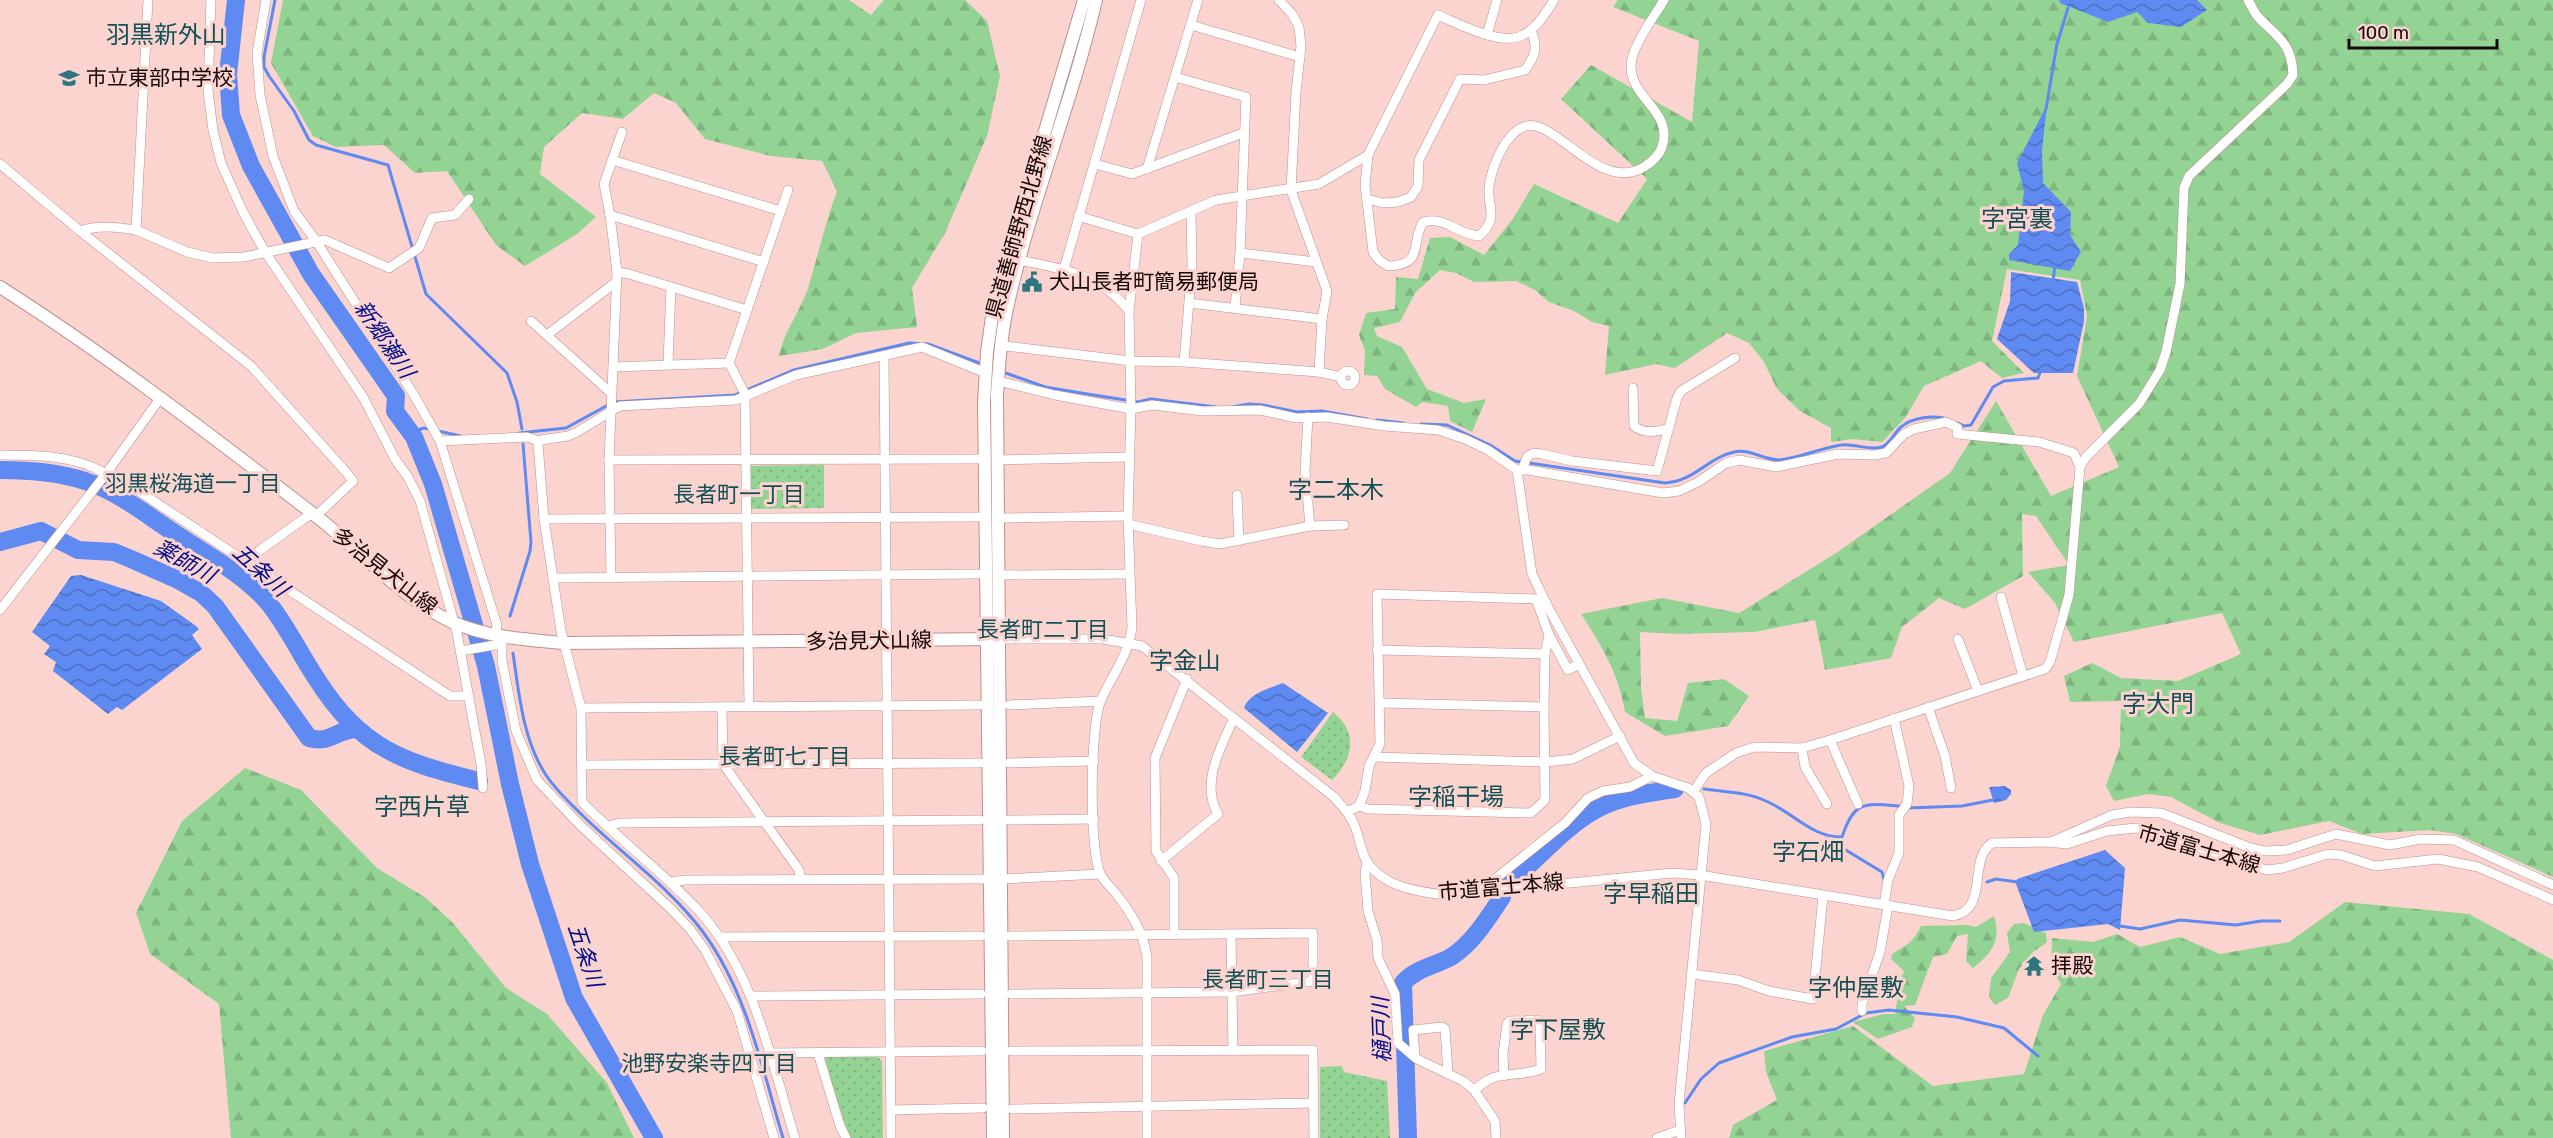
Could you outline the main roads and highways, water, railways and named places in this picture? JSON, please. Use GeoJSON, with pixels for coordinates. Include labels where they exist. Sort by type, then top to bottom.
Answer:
{"type":"FeatureCollection","features":[{"type":"Feature","properties":{"kind":"main road","name":"県道善師野西北野線"},"geometry":{"type":"LineString","coordinates":[[1013,259],[1084,0]]}},
{"type":"Feature","properties":{"kind":"main road","name":"県道善師野西北野線"},"geometry":{"type":"LineString","coordinates":[[994,639],[1000,575],[999,460],[993,371],[994,303],[1013,259],[1096,0]]}},
{"type":"Feature","properties":{"kind":"main road","name":"多治見犬山線"},"geometry":{"type":"LineString","coordinates":[[0,287],[76,335],[161,397],[314,515],[425,608],[457,624],[498,640],[563,643],[994,639]]}},
{"type":"Feature","properties":{"kind":"main road","name":"県道善師野西北野線"},"geometry":{"type":"LineString","coordinates":[[993,371],[984,402],[994,639]]}},
{"type":"Feature","properties":{"kind":"main road"},"geometry":{"type":"LineString","coordinates":[[994,639],[996,879],[1003,1138]]}},
{"type":"Feature","properties":{"kind":"main road"},"geometry":{"type":"LineString","coordinates":[[993,1138],[996,879]]}},
{"type":"Feature","properties":{"kind":"water"},"geometry":{"type":"Polygon","coordinates":[[[2059,0],[2197,0],[2207,10],[2181,27],[2148,23],[2137,12],[2108,22],[2060,3],[2059,0]]]}},
{"type":"Feature","properties":{"kind":"water"},"geometry":{"type":"Polygon","coordinates":[[[2047,105],[2042,150],[2043,183],[2071,212],[2070,235],[2081,252],[2070,271],[2009,260],[2009,254],[2018,245],[2024,191],[2017,163],[2047,105]]]}},
{"type":"Feature","properties":{"kind":"water"},"geometry":{"type":"Polygon","coordinates":[[[2011,272],[2077,282],[2084,308],[2084,321],[2073,373],[2034,373],[1997,339],[2010,301],[2011,272]]]}},
{"type":"Feature","properties":{"kind":"water"},"geometry":{"type":"Polygon","coordinates":[[[81,575],[161,601],[199,629],[192,635],[202,649],[122,710],[117,707],[108,714],[53,671],[56,662],[44,654],[50,646],[32,632],[71,576],[81,575]]]}},
{"type":"Feature","properties":{"kind":"water"},"geometry":{"type":"Polygon","coordinates":[[[1283,683],[1328,713],[1297,752],[1244,708],[1250,698],[1283,683]]]}},
{"type":"Feature","properties":{"kind":"water"},"geometry":{"type":"Polygon","coordinates":[[[2005,786],[2011,790],[2011,794],[2006,800],[1994,803],[1989,787],[2005,786]]]}},
{"type":"Feature","properties":{"kind":"water"},"geometry":{"type":"Polygon","coordinates":[[[2105,850],[2125,868],[2120,930],[2108,924],[2034,932],[2016,884],[2017,879],[2105,850]]]}},
{"type":"Feature","properties":{"kind":"waterway","name":"新郷瀬川"},"geometry":{"type":"LineString","coordinates":[[236,0],[228,74],[231,115],[251,166],[311,274],[396,396],[395,411],[414,437],[433,484],[486,666],[510,784],[530,864],[574,998],[654,1138]]}},
{"type":"Feature","properties":{"kind":"waterway"},"geometry":{"type":"LineString","coordinates":[[275,0],[264,57],[264,67],[269,76],[294,111],[309,140],[316,145],[388,165],[426,294],[507,373],[517,402],[522,429]]}},
{"type":"Feature","properties":{"kind":"waterway"},"geometry":{"type":"LineString","coordinates":[[2046,109],[2057,44],[2068,8]]}},
{"type":"Feature","properties":{"kind":"waterway"},"geometry":{"type":"LineString","coordinates":[[2053,281],[2055,266]]}},
{"type":"Feature","properties":{"kind":"waterway"},"geometry":{"type":"LineString","coordinates":[[614,402],[735,395],[794,370],[909,343],[928,344],[982,364]]}},
{"type":"Feature","properties":{"kind":"waterway"},"geometry":{"type":"LineString","coordinates":[[1957,423],[1964,426],[1971,425],[1993,387],[2004,381],[2038,378],[2041,370]]}},
{"type":"Feature","properties":{"kind":"waterway"},"geometry":{"type":"LineString","coordinates":[[1003,372],[1045,387],[1081,393],[1138,402],[1151,399],[1216,407]]}},
{"type":"Feature","properties":{"kind":"waterway"},"geometry":{"type":"LineString","coordinates":[[1232,407],[1249,404],[1263,405],[1297,412],[1322,411],[1367,419]]}},
{"type":"Feature","properties":{"kind":"waterway"},"geometry":{"type":"LineString","coordinates":[[519,433],[566,428],[608,405]]}},
{"type":"Feature","properties":{"kind":"waterway"},"geometry":{"type":"LineString","coordinates":[[1421,424],[1447,425],[1490,445],[1515,461],[1665,483],[1685,478],[1716,459],[1734,452],[1745,452],[1779,460],[1841,445],[1877,448],[1885,446],[1901,427],[1911,421],[1930,417],[1948,419]]}},
{"type":"Feature","properties":{"kind":"waterway"},"geometry":{"type":"LineString","coordinates":[[1377,420],[1403,423]]}},
{"type":"Feature","properties":{"kind":"waterway"},"geometry":{"type":"LineString","coordinates":[[414,437],[418,430],[424,428],[461,436]]}},
{"type":"Feature","properties":{"kind":"waterway"},"geometry":{"type":"LineString","coordinates":[[510,616],[531,542],[523,444]]}},
{"type":"Feature","properties":{"kind":"waterway","name":"五条川"},"geometry":{"type":"LineString","coordinates":[[0,470],[64,475],[98,486],[134,506],[228,568],[261,595],[283,623],[333,702],[367,737],[405,759],[479,781]]}},
{"type":"Feature","properties":{"kind":"waterway","name":"薬師川"},"geometry":{"type":"LineString","coordinates":[[0,542],[41,531],[78,550],[114,552],[176,579],[201,593],[215,606],[309,738],[328,738],[356,729]]}},
{"type":"Feature","properties":{"kind":"waterway"},"geometry":{"type":"LineString","coordinates":[[513,653],[527,732],[546,775],[557,790],[594,827],[675,899],[690,915],[718,955],[752,1031],[783,1138]]}},
{"type":"Feature","properties":{"kind":"waterway","name":"樋戸川"},"geometry":{"type":"LineString","coordinates":[[1510,882],[1564,832],[1599,808],[1627,798],[1675,789]]}},
{"type":"Feature","properties":{"kind":"waterway","name":"樋戸川"},"geometry":{"type":"LineString","coordinates":[[1704,789],[1753,796],[1778,807],[1812,829],[1831,836],[1842,837],[1851,817],[1862,807],[1869,805],[1899,806]]}},
{"type":"Feature","properties":{"kind":"waterway","name":"樋戸川"},"geometry":{"type":"LineString","coordinates":[[1907,808],[1962,806],[1993,800]]}},
{"type":"Feature","properties":{"kind":"waterway"},"geometry":{"type":"LineString","coordinates":[[1826,838],[1882,872],[1884,880]]}},
{"type":"Feature","properties":{"kind":"waterway"},"geometry":{"type":"LineString","coordinates":[[1987,882],[1996,879],[2017,882]]}},
{"type":"Feature","properties":{"kind":"waterway","name":"樋戸川"},"geometry":{"type":"LineString","coordinates":[[1408,1138],[1403,983],[1414,974],[1451,957],[1466,945],[1480,930],[1502,897]]}},
{"type":"Feature","properties":{"kind":"waterway"},"geometry":{"type":"LineString","coordinates":[[2120,926],[2140,929],[2180,920],[2236,925],[2280,921]]}},
{"type":"Feature","properties":{"kind":"waterway"},"geometry":{"type":"LineString","coordinates":[[1685,1103],[1701,1079],[1719,1063],[1792,1037],[1836,1029],[1866,1013],[1889,1010],[1957,1017],[2004,1028],[2038,1056]]}},
{"type":"Feature","properties":{"kind":"place","name":"市立東部中学校"},"geometry":{"type":"Point","coordinates":[69,78]}},
{"type":"Feature","properties":{"kind":"place","name":"犬山長者町簡易郵便局"},"geometry":{"type":"Point","coordinates":[1032,282]}},
{"type":"Feature","properties":{"kind":"place","name":"拝殿"},"geometry":{"type":"Point","coordinates":[2034,966]}},
{"type":"Feature","properties":{"kind":"district","name":"羽黒新外山"},"geometry":{"type":"Point","coordinates":[166,35]}},
{"type":"Feature","properties":{"kind":"district","name":"字宮裏"},"geometry":{"type":"Point","coordinates":[2017,219]}},
{"type":"Feature","properties":{"kind":"district","name":"羽黒桜海道一丁目"},"geometry":{"type":"Point","coordinates":[193,483]}},
{"type":"Feature","properties":{"kind":"district","name":"字二本木"},"geometry":{"type":"Point","coordinates":[1336,490]}},
{"type":"Feature","properties":{"kind":"district","name":"長者町一丁目"},"geometry":{"type":"Point","coordinates":[739,494]}},
{"type":"Feature","properties":{"kind":"district","name":"長者町二丁目"},"geometry":{"type":"Point","coordinates":[1043,629]}},
{"type":"Feature","properties":{"kind":"district","name":"字金山"},"geometry":{"type":"Point","coordinates":[1185,661]}},
{"type":"Feature","properties":{"kind":"district","name":"字大門"},"geometry":{"type":"Point","coordinates":[2158,704]}},
{"type":"Feature","properties":{"kind":"district","name":"長者町七丁目"},"geometry":{"type":"Point","coordinates":[785,756]}},
{"type":"Feature","properties":{"kind":"district","name":"字稲干場"},"geometry":{"type":"Point","coordinates":[1456,797]}},
{"type":"Feature","properties":{"kind":"district","name":"字西片草"},"geometry":{"type":"Point","coordinates":[422,807]}},
{"type":"Feature","properties":{"kind":"district","name":"字石畑"},"geometry":{"type":"Point","coordinates":[1808,852]}},
{"type":"Feature","properties":{"kind":"district","name":"字早稲田"},"geometry":{"type":"Point","coordinates":[1651,894]}},
{"type":"Feature","properties":{"kind":"district","name":"長者町三丁目"},"geometry":{"type":"Point","coordinates":[1268,979]}},
{"type":"Feature","properties":{"kind":"district","name":"字仲屋敷"},"geometry":{"type":"Point","coordinates":[1856,988]}},
{"type":"Feature","properties":{"kind":"district","name":"字下屋敷"},"geometry":{"type":"Point","coordinates":[1558,1030]}},
{"type":"Feature","properties":{"kind":"district","name":"池野安楽寺四丁目"},"geometry":{"type":"Point","coordinates":[709,1063]}}]}
